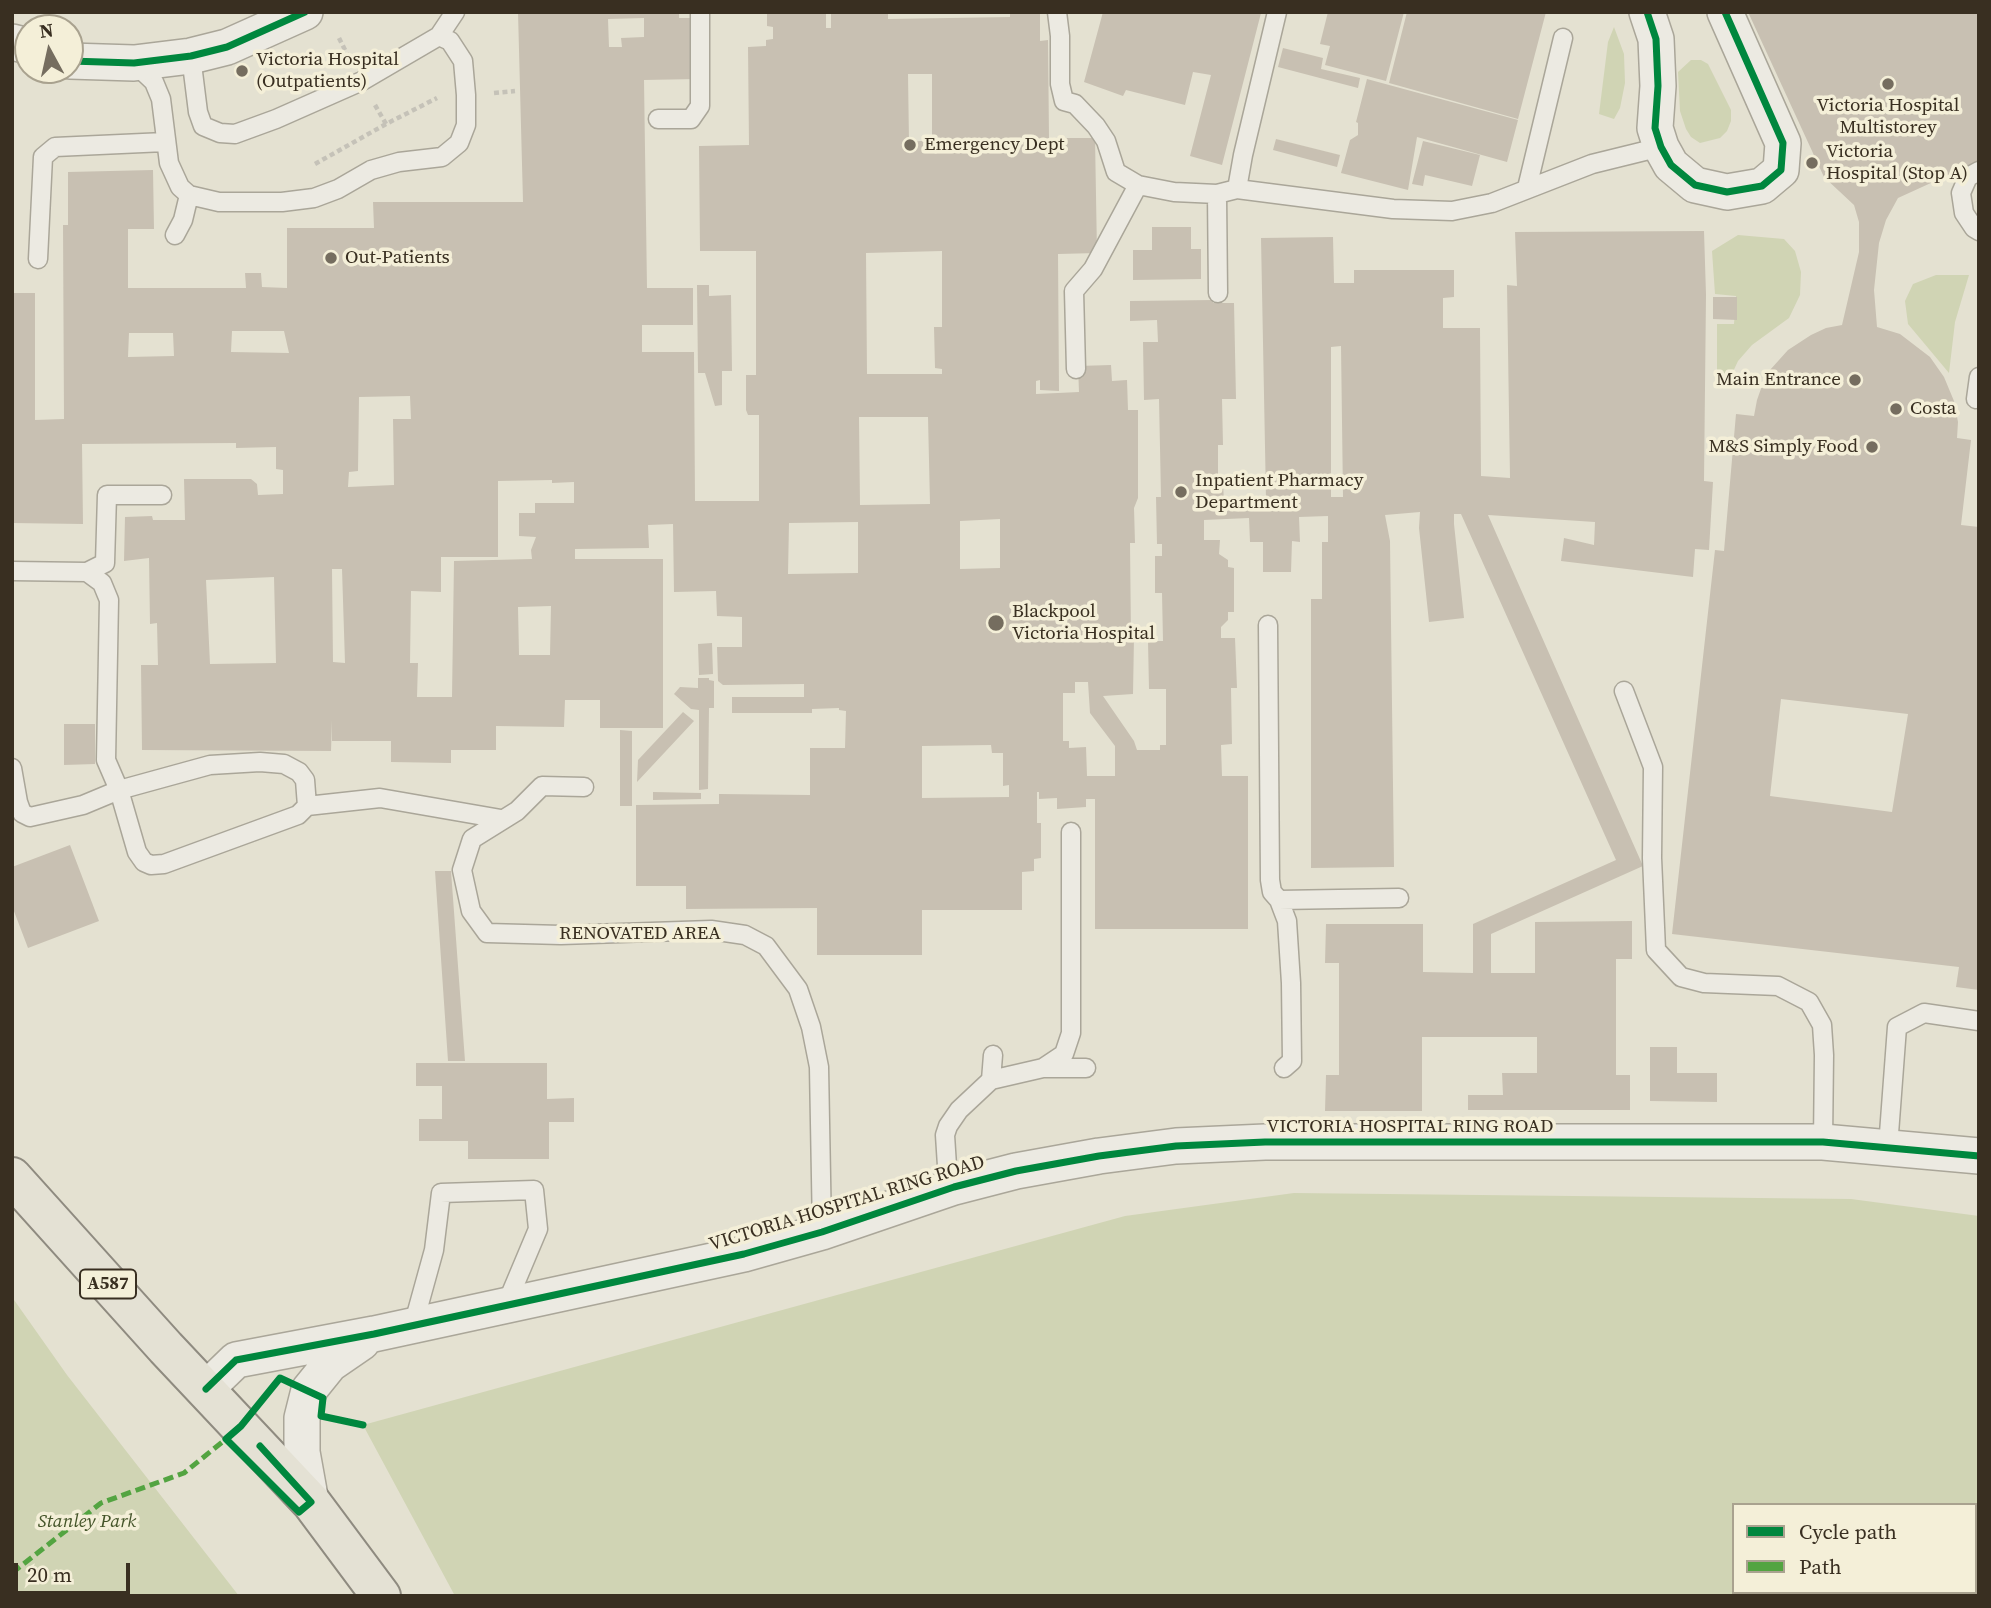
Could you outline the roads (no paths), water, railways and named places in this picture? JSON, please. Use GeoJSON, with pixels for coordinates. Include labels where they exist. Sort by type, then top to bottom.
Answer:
{"type":"FeatureCollection","features":[{"type":"Feature","properties":{"kind":"main road","name":"A587"},"geometry":{"type":"LineString","coordinates":[[12,1177],[311,1502],[381,1596]]}},
{"type":"Feature","properties":{"kind":"street"},"geometry":{"type":"LineString","coordinates":[[84,61],[134,63],[191,57],[227,47],[305,12]]}},
{"type":"Feature","properties":{"kind":"street"},"geometry":{"type":"LineString","coordinates":[[1647,12],[1656,39],[1658,86],[1655,128],[1661,148],[1671,165],[1695,185],[1727,192],[1762,186],[1781,170],[1783,143],[1725,12]]}},
{"type":"Feature","properties":{"kind":"street","name":"VICTORIA HOSPITAL RING ROAD"},"geometry":{"type":"LineString","coordinates":[[206,1389],[236,1360],[374,1334],[731,1257],[822,1232],[954,1187],[1016,1171],[1099,1156],[1176,1146],[1265,1142],[1823,1142],[1979,1156]]}},
{"type":"Feature","properties":{"kind":"street","name":"VICTORIA HOSPITAL RING ROAD"},"geometry":{"type":"LineString","coordinates":[[311,1502],[302,1452],[302,1418],[309,1390],[330,1364],[374,1334]]}},
{"type":"Feature","properties":{"kind":"lane"},"geometry":{"type":"LineString","coordinates":[[191,57],[198,112],[203,126],[219,133],[235,134],[265,124],[362,81],[439,36],[455,12]]}},
{"type":"Feature","properties":{"kind":"lane"},"geometry":{"type":"LineString","coordinates":[[658,119],[691,119],[700,106],[700,12]]}},
{"type":"Feature","properties":{"kind":"lane"},"geometry":{"type":"LineString","coordinates":[[1057,12],[1060,84],[1064,101],[1075,104],[1096,126],[1106,141],[1116,172],[1138,185],[1174,192],[1217,194],[1237,189],[1393,209],[1452,211],[1492,202],[1592,164],[1661,148]]}},
{"type":"Feature","properties":{"kind":"lane"},"geometry":{"type":"LineString","coordinates":[[1237,189],[1277,12]]}},
{"type":"Feature","properties":{"kind":"lane"},"geometry":{"type":"LineString","coordinates":[[134,63],[154,82],[161,99],[169,163],[180,187],[189,195],[219,202],[282,202],[314,198],[338,189],[372,170],[399,162],[442,157],[458,144],[466,125],[463,61],[450,41],[439,36]]}},
{"type":"Feature","properties":{"kind":"lane"},"geometry":{"type":"LineString","coordinates":[[1527,188],[1563,38]]}},
{"type":"Feature","properties":{"kind":"lane"},"geometry":{"type":"LineString","coordinates":[[38,259],[43,158],[55,147],[165,142]]}},
{"type":"Feature","properties":{"kind":"lane"},"geometry":{"type":"LineString","coordinates":[[1979,170],[1968,177],[1961,193],[1964,213],[1979,231]]}},
{"type":"Feature","properties":{"kind":"lane"},"geometry":{"type":"LineString","coordinates":[[1076,369],[1074,291],[1093,269],[1138,185]]}},
{"type":"Feature","properties":{"kind":"lane"},"geometry":{"type":"LineString","coordinates":[[1217,194],[1218,293]]}},
{"type":"Feature","properties":{"kind":"lane"},"geometry":{"type":"LineString","coordinates":[[176,235],[189,195]]}},
{"type":"Feature","properties":{"kind":"lane"},"geometry":{"type":"LineString","coordinates":[[1976,399],[1979,377]]}},
{"type":"Feature","properties":{"kind":"lane"},"geometry":{"type":"LineString","coordinates":[[12,571],[87,572],[105,563],[107,495],[162,495]]}},
{"type":"Feature","properties":{"kind":"lane"},"geometry":{"type":"LineString","coordinates":[[87,572],[102,583],[108,600],[106,760],[119,790],[137,852],[144,862],[151,865],[163,864],[298,815],[307,806],[380,798],[501,819]]}},
{"type":"Feature","properties":{"kind":"lane"},"geometry":{"type":"LineString","coordinates":[[1268,625],[1270,880],[1272,891],[1279,900],[1287,921],[1291,984],[1292,1061],[1284,1068]]}},
{"type":"Feature","properties":{"kind":"lane"},"geometry":{"type":"LineString","coordinates":[[1623,691],[1653,767],[1652,858],[1656,950],[1681,977],[1704,983],[1778,986],[1810,1002],[1822,1025],[1823,1142]]}},
{"type":"Feature","properties":{"kind":"lane"},"geometry":{"type":"LineString","coordinates":[[12,768],[22,813],[30,817],[82,805],[119,790],[210,765],[284,764],[299,772],[305,780],[307,806]]}},
{"type":"Feature","properties":{"kind":"lane","name":"RENOVATED AREA"},"geometry":{"type":"LineString","coordinates":[[584,787],[542,786],[517,811],[472,839],[462,870],[471,911],[487,933],[561,935],[711,930],[745,935],[766,946],[798,989],[809,1016],[819,1068],[822,1232]]}},
{"type":"Feature","properties":{"kind":"lane"},"geometry":{"type":"LineString","coordinates":[[1043,1068],[1064,1054],[1071,1033],[1071,832]]}},
{"type":"Feature","properties":{"kind":"lane"},"geometry":{"type":"LineString","coordinates":[[1279,900],[1399,898]]}},
{"type":"Feature","properties":{"kind":"lane"},"geometry":{"type":"LineString","coordinates":[[1888,1147],[1898,1027],[1924,1013],[1979,1020]]}},
{"type":"Feature","properties":{"kind":"lane"},"geometry":{"type":"LineString","coordinates":[[991,1080],[993,1055]]}},
{"type":"Feature","properties":{"kind":"lane"},"geometry":{"type":"LineString","coordinates":[[954,1187],[947,1166],[943,1121],[959,1111],[991,1080],[1043,1068],[1086,1068]]}},
{"type":"Feature","properties":{"kind":"lane"},"geometry":{"type":"LineString","coordinates":[[413,1325],[434,1250],[441,1193],[534,1190],[538,1229],[506,1305]]}},
{"type":"Feature","properties":{"kind":"place","name":"Victoria Hospital (Outpatients)"},"geometry":{"type":"Point","coordinates":[242,71]}},
{"type":"Feature","properties":{"kind":"place","name":"Victoria Hospital Multistorey"},"geometry":{"type":"Point","coordinates":[1888,84]}},
{"type":"Feature","properties":{"kind":"place","name":"Emergency Dept"},"geometry":{"type":"Point","coordinates":[910,145]}},
{"type":"Feature","properties":{"kind":"place","name":"Victoria Hospital (Stop A)"},"geometry":{"type":"Point","coordinates":[1812,163]}},
{"type":"Feature","properties":{"kind":"place","name":"Out-Patients"},"geometry":{"type":"Point","coordinates":[331,258]}},
{"type":"Feature","properties":{"kind":"place","name":"Main Entrance"},"geometry":{"type":"Point","coordinates":[1855,380]}},
{"type":"Feature","properties":{"kind":"place","name":"Costa"},"geometry":{"type":"Point","coordinates":[1896,409]}},
{"type":"Feature","properties":{"kind":"place","name":"M&S Simply Food"},"geometry":{"type":"Point","coordinates":[1872,447]}},
{"type":"Feature","properties":{"kind":"place","name":"Inpatient Pharmacy Department"},"geometry":{"type":"Point","coordinates":[1181,492]}},
{"type":"Feature","properties":{"kind":"place","name":"Blackpool Victoria Hospital"},"geometry":{"type":"Point","coordinates":[996,623]}},
{"type":"Feature","properties":{"kind":"park label","name":"Stanley Park"},"geometry":{"type":"Point","coordinates":[87,1522]}}]}
